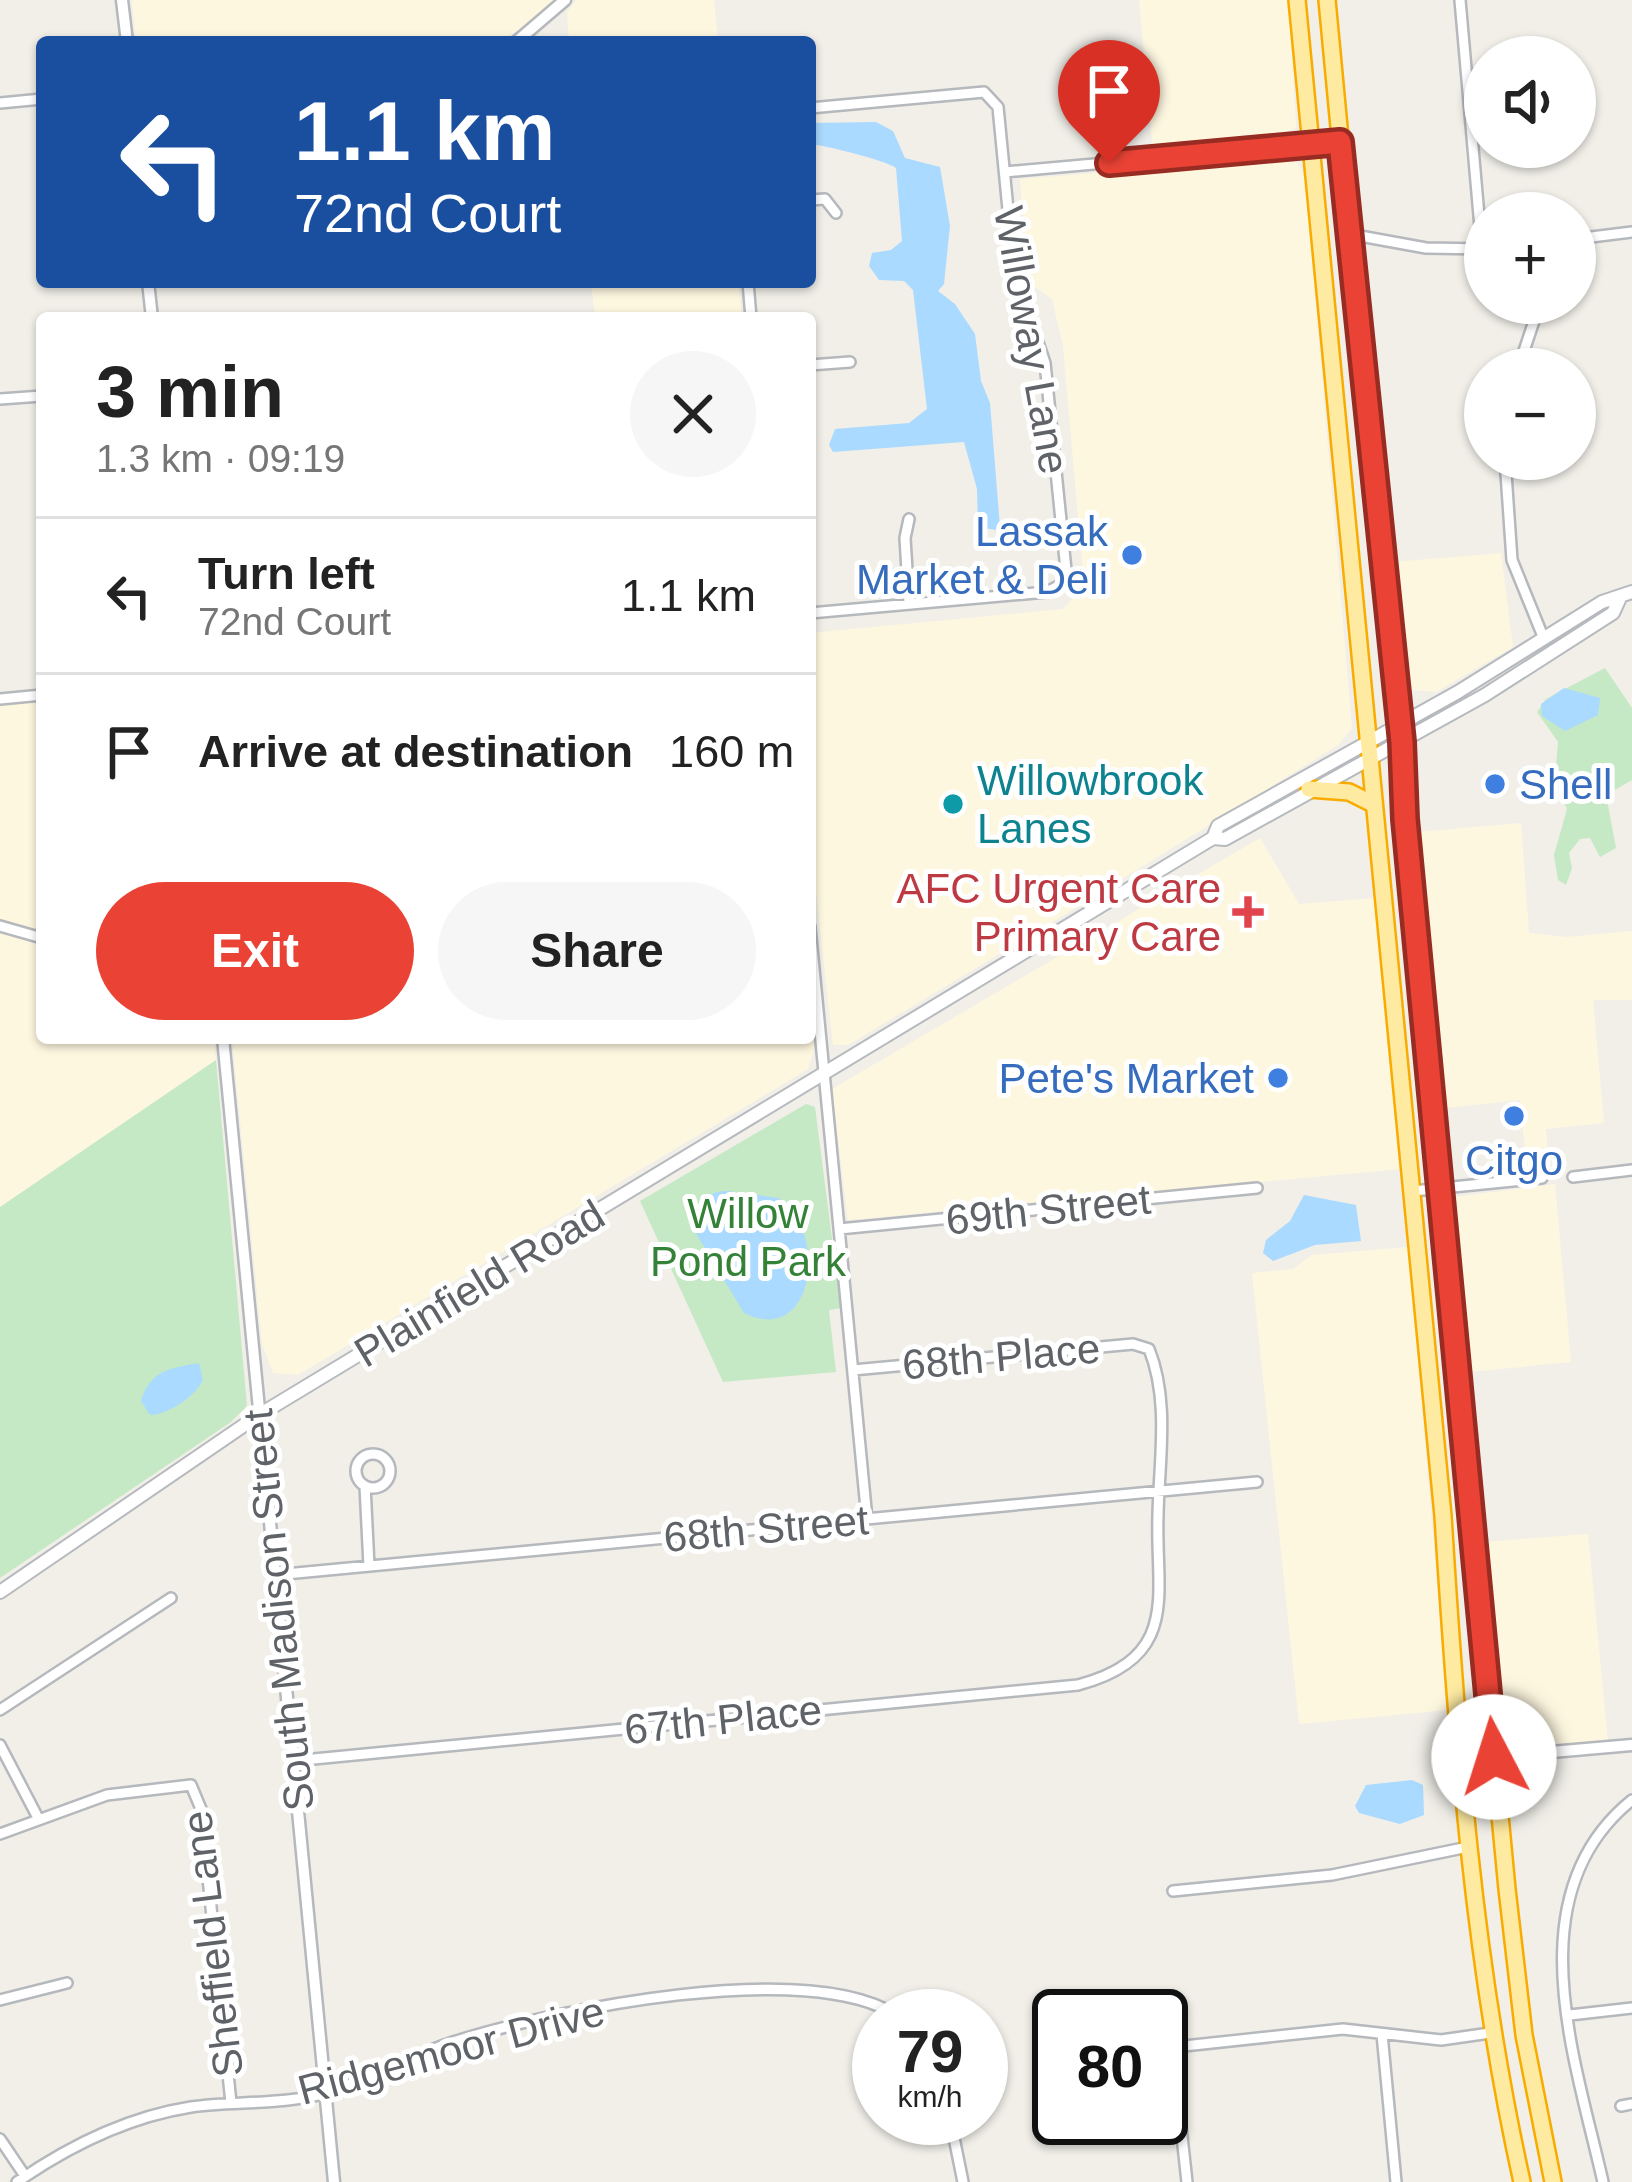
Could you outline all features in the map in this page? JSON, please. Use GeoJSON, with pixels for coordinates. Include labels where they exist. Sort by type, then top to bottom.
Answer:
{"type":"FeatureCollection","features":[{"type":"Feature","properties":{"kind":"highway"},"geometry":{"type":"LineString","coordinates":[[1298,0],[1365,741],[1443,1516],[1459,1760],[1490,2033],[1522,2182]]}},
{"type":"Feature","properties":{"kind":"highway"},"geometry":{"type":"LineString","coordinates":[[1327,0],[1402,742],[1405,819],[1494,1757],[1524,2035],[1552,2182]]}},
{"type":"Feature","properties":{"kind":"highway"},"geometry":{"type":"LineString","coordinates":[[1310,790],[1349,792],[1372,804]]}},
{"type":"Feature","properties":{"kind":"main road","name":"Plainfield Road"},"geometry":{"type":"LineString","coordinates":[[1213,838],[1225,839],[1402,742],[1560,649],[1613,614],[1626,596]]}},
{"type":"Feature","properties":{"kind":"main road","name":"Plainfield Road"},"geometry":{"type":"LineString","coordinates":[[0,1592],[259,1415],[1213,838],[1218,826],[1602,602],[1626,596]]}},
{"type":"Feature","properties":{"kind":"street"},"geometry":{"type":"LineString","coordinates":[[122,0],[126,36]]}},
{"type":"Feature","properties":{"kind":"street"},"geometry":{"type":"LineString","coordinates":[[523,36],[565,0]]}},
{"type":"Feature","properties":{"kind":"street"},"geometry":{"type":"LineString","coordinates":[[1460,0],[1478,192]]}},
{"type":"Feature","properties":{"kind":"street","name":"Willoway Lane"},"geometry":{"type":"LineString","coordinates":[[816,107],[972,92],[992,96],[1014,271],[1045,364],[1066,570],[1062,584],[1047,592],[909,604]]}},
{"type":"Feature","properties":{"kind":"street"},"geometry":{"type":"LineString","coordinates":[[0,103],[36,100]]}},
{"type":"Feature","properties":{"kind":"street"},"geometry":{"type":"LineString","coordinates":[[1005,172],[1340,142]]}},
{"type":"Feature","properties":{"kind":"street"},"geometry":{"type":"LineString","coordinates":[[816,200],[825,199],[836,213]]}},
{"type":"Feature","properties":{"kind":"street"},"geometry":{"type":"LineString","coordinates":[[1596,236],[1632,232]]}},
{"type":"Feature","properties":{"kind":"street"},"geometry":{"type":"LineString","coordinates":[[1349,234],[1426,248],[1464,249]]}},
{"type":"Feature","properties":{"kind":"street"},"geometry":{"type":"LineString","coordinates":[[816,365],[850,362]]}},
{"type":"Feature","properties":{"kind":"street"},"geometry":{"type":"LineString","coordinates":[[0,400],[36,397]]}},
{"type":"Feature","properties":{"kind":"street"},"geometry":{"type":"LineString","coordinates":[[1506,480],[1512,560],[1544,639]]}},
{"type":"Feature","properties":{"kind":"street"},"geometry":{"type":"LineString","coordinates":[[816,612],[909,604],[904,538],[909,519]]}},
{"type":"Feature","properties":{"kind":"street"},"geometry":{"type":"LineString","coordinates":[[0,699],[36,696]]}},
{"type":"Feature","properties":{"kind":"street"},"geometry":{"type":"LineString","coordinates":[[0,926],[36,936]]}},
{"type":"Feature","properties":{"kind":"street"},"geometry":{"type":"LineString","coordinates":[[816,986],[867,1519]]}},
{"type":"Feature","properties":{"kind":"street","name":"South Madison Street"},"geometry":{"type":"LineString","coordinates":[[224,1044],[334,2182]]}},
{"type":"Feature","properties":{"kind":"street"},"geometry":{"type":"LineString","coordinates":[[1574,1177],[1632,1171]]}},
{"type":"Feature","properties":{"kind":"street"},"geometry":{"type":"LineString","coordinates":[[1412,1191],[1542,1178]]}},
{"type":"Feature","properties":{"kind":"street","name":"69th Street"},"geometry":{"type":"LineString","coordinates":[[839,1229],[1257,1188]]}},
{"type":"Feature","properties":{"kind":"street","name":"68th Place"},"geometry":{"type":"LineString","coordinates":[[853,1370],[1132,1343],[1149,1349],[1164,1466],[1161,1491]]}},
{"type":"Feature","properties":{"kind":"street","name":"68th Street"},"geometry":{"type":"LineString","coordinates":[[275,1576],[1258,1482]]}},
{"type":"Feature","properties":{"kind":"street"},"geometry":{"type":"LineString","coordinates":[[365,1486],[369,1567]]}},
{"type":"Feature","properties":{"kind":"street","name":"67th Place"},"geometry":{"type":"LineString","coordinates":[[293,1761],[1078,1685],[1107,1675],[1143,1648],[1163,1591],[1161,1491]]}},
{"type":"Feature","properties":{"kind":"street"},"geometry":{"type":"LineString","coordinates":[[0,1710],[171,1598]]}},
{"type":"Feature","properties":{"kind":"street"},"geometry":{"type":"LineString","coordinates":[[0,1744],[38,1816],[0,1834]]}},
{"type":"Feature","properties":{"kind":"street"},"geometry":{"type":"LineString","coordinates":[[1459,1760],[1632,1745]]}},
{"type":"Feature","properties":{"kind":"street","name":"Sheffield Lane"},"geometry":{"type":"LineString","coordinates":[[38,1816],[107,1795],[191,1785],[201,1810],[231,2103]]}},
{"type":"Feature","properties":{"kind":"street"},"geometry":{"type":"LineString","coordinates":[[1603,2182],[1570,2015],[1562,1943],[1568,1891],[1599,1832],[1632,1800]]}},
{"type":"Feature","properties":{"kind":"street"},"geometry":{"type":"LineString","coordinates":[[1172,1891],[1332,1875],[1468,1847]]}},
{"type":"Feature","properties":{"kind":"street"},"geometry":{"type":"LineString","coordinates":[[0,2000],[67,1984]]}},
{"type":"Feature","properties":{"kind":"street","name":"Ridgemoor Drive"},"geometry":{"type":"LineString","coordinates":[[21,2179],[118,2127],[167,2112],[326,2093],[456,2041],[631,2002],[730,1993],[852,1998]]}},
{"type":"Feature","properties":{"kind":"street"},"geometry":{"type":"LineString","coordinates":[[1570,2015],[1632,2008]]}},
{"type":"Feature","properties":{"kind":"street"},"geometry":{"type":"LineString","coordinates":[[1187,2182],[1174,2051],[1184,2045],[1342,2029],[1441,2040],[1490,2033]]}},
{"type":"Feature","properties":{"kind":"street"},"geometry":{"type":"LineString","coordinates":[[1382,2034],[1396,2182]]}},
{"type":"Feature","properties":{"kind":"street"},"geometry":{"type":"LineString","coordinates":[[0,2139],[21,2179]]}},
{"type":"Feature","properties":{"kind":"street"},"geometry":{"type":"LineString","coordinates":[[955,2145],[963,2182]]}},
{"type":"Feature","properties":{"kind":"shaded area"},"geometry":{"type":"Polygon","coordinates":[[[132,0],[554,0],[508,36],[135,36],[132,0]]]}},
{"type":"Feature","properties":{"kind":"shaded area"},"geometry":{"type":"Polygon","coordinates":[[[576,0],[714,0],[717,36],[569,36],[567,12],[576,0]]]}},
{"type":"Feature","properties":{"kind":"shaded area"},"geometry":{"type":"Polygon","coordinates":[[[1139,0],[1289,0],[1296,128],[1261,143],[1153,153],[1139,0]]]}},
{"type":"Feature","properties":{"kind":"shaded area"},"geometry":{"type":"Polygon","coordinates":[[[1272,159],[1297,162],[1305,178],[1352,728],[1338,745],[1051,923],[848,1045],[833,1045],[816,893],[816,632],[1063,609],[1084,586],[1063,346],[1052,299],[1028,282],[1020,179],[1272,159]]]}},
{"type":"Feature","properties":{"kind":"shaded area"},"geometry":{"type":"Polygon","coordinates":[[[592,288],[739,288],[741,312],[594,312],[592,288]]]}},
{"type":"Feature","properties":{"kind":"shaded area"},"geometry":{"type":"Polygon","coordinates":[[[1501,553],[1513,647],[1436,692],[1410,690],[1405,684],[1393,562],[1501,553]]]}},
{"type":"Feature","properties":{"kind":"shaded area"},"geometry":{"type":"Polygon","coordinates":[[[36,701],[36,1044],[215,1044],[216,1060],[0,1207],[0,704],[36,701]]]}},
{"type":"Feature","properties":{"kind":"shaded area"},"geometry":{"type":"Polygon","coordinates":[[[1521,823],[1529,933],[1567,937],[1632,931],[1632,1000],[1593,1000],[1604,1123],[1546,1129],[1549,1170],[1527,1171],[1520,1100],[1445,1108],[1419,832],[1521,823]]]}},
{"type":"Feature","properties":{"kind":"shaded area"},"geometry":{"type":"Polygon","coordinates":[[[1260,838],[1299,904],[1375,898],[1401,1169],[848,1220],[832,1089],[1260,838]]]}},
{"type":"Feature","properties":{"kind":"shaded area"},"geometry":{"type":"Polygon","coordinates":[[[233,1044],[813,1044],[808,1069],[298,1375],[273,1373],[262,1344],[233,1044]]]}},
{"type":"Feature","properties":{"kind":"shaded area"},"geometry":{"type":"Polygon","coordinates":[[[1555,1184],[1571,1362],[1469,1372],[1455,1197],[1555,1184]]]}},
{"type":"Feature","properties":{"kind":"shaded area"},"geometry":{"type":"Polygon","coordinates":[[[1408,1247],[1448,1710],[1299,1724],[1252,1273],[1293,1269],[1312,1255],[1408,1247]]]}},
{"type":"Feature","properties":{"kind":"shaded area"},"geometry":{"type":"Polygon","coordinates":[[[1588,1534],[1608,1741],[1511,1748],[1503,1734],[1485,1542],[1588,1534]]]}},
{"type":"Feature","properties":{"kind":"green space"},"geometry":{"type":"Polygon","coordinates":[[[1605,668],[1632,708],[1632,780],[1606,795],[1616,848],[1600,857],[1590,838],[1580,839],[1569,853],[1572,868],[1566,885],[1558,880],[1554,855],[1567,809],[1555,780],[1558,742],[1537,712],[1546,699],[1605,668]]]}},
{"type":"Feature","properties":{"kind":"green space"},"geometry":{"type":"Polygon","coordinates":[[[216,1060],[247,1406],[231,1422],[0,1578],[0,1207],[216,1060]]]}},
{"type":"Feature","properties":{"kind":"green space","name":"Willow Pond Park"},"geometry":{"type":"Polygon","coordinates":[[[806,1104],[815,1107],[841,1308],[829,1310],[836,1372],[723,1382],[640,1201],[806,1104]]]}},
{"type":"Feature","properties":{"kind":"water"},"geometry":{"type":"Polygon","coordinates":[[[876,122],[893,131],[905,158],[940,167],[950,226],[944,284],[938,291],[955,304],[975,334],[981,381],[990,403],[1000,527],[996,530],[978,527],[977,489],[964,442],[833,452],[829,445],[835,429],[909,423],[927,409],[913,290],[904,281],[879,280],[869,266],[872,253],[891,250],[902,241],[896,168],[816,145],[816,123],[876,122]]]}},
{"type":"Feature","properties":{"kind":"water"},"geometry":{"type":"Polygon","coordinates":[[[1564,688],[1600,698],[1598,715],[1565,731],[1542,716],[1541,704],[1564,688]]]}},
{"type":"Feature","properties":{"kind":"water"},"geometry":{"type":"Polygon","coordinates":[[[727,1191],[778,1198],[794,1214],[804,1234],[807,1281],[786,1314],[768,1319],[744,1313],[694,1230],[702,1202],[711,1194],[727,1191]]]}},
{"type":"Feature","properties":{"kind":"water"},"geometry":{"type":"Polygon","coordinates":[[[1304,1195],[1356,1205],[1361,1241],[1315,1245],[1273,1261],[1263,1253],[1266,1240],[1290,1221],[1304,1195]]]}},
{"type":"Feature","properties":{"kind":"water"},"geometry":{"type":"Polygon","coordinates":[[[199,1363],[203,1380],[194,1392],[172,1408],[150,1415],[141,1401],[150,1383],[171,1369],[199,1363]]]}},
{"type":"Feature","properties":{"kind":"water"},"geometry":{"type":"Polygon","coordinates":[[[1412,1780],[1423,1785],[1424,1815],[1400,1824],[1359,1813],[1355,1806],[1366,1785],[1412,1780]]]}},
{"type":"Feature","properties":{"kind":"place","name":"Lassak Market & Deli"},"geometry":{"type":"Point","coordinates":[1132,555]}},
{"type":"Feature","properties":{"kind":"place","name":"Shell"},"geometry":{"type":"Point","coordinates":[1495,784]}},
{"type":"Feature","properties":{"kind":"place","name":"Willowbrook Lanes"},"geometry":{"type":"Point","coordinates":[953,804]}},
{"type":"Feature","properties":{"kind":"place","name":"AFC Urgent Care Primary Care"},"geometry":{"type":"Point","coordinates":[1248,912]}},
{"type":"Feature","properties":{"kind":"place","name":"Pete's Market"},"geometry":{"type":"Point","coordinates":[1278,1078]}},
{"type":"Feature","properties":{"kind":"place","name":"Citgo"},"geometry":{"type":"Point","coordinates":[1514,1116]}},
{"type":"Feature","properties":{"kind":"route"},"geometry":{"type":"LineString","coordinates":[[1109,163],[1340,142],[1402,742],[1405,819],[1494,1757]]}}]}
